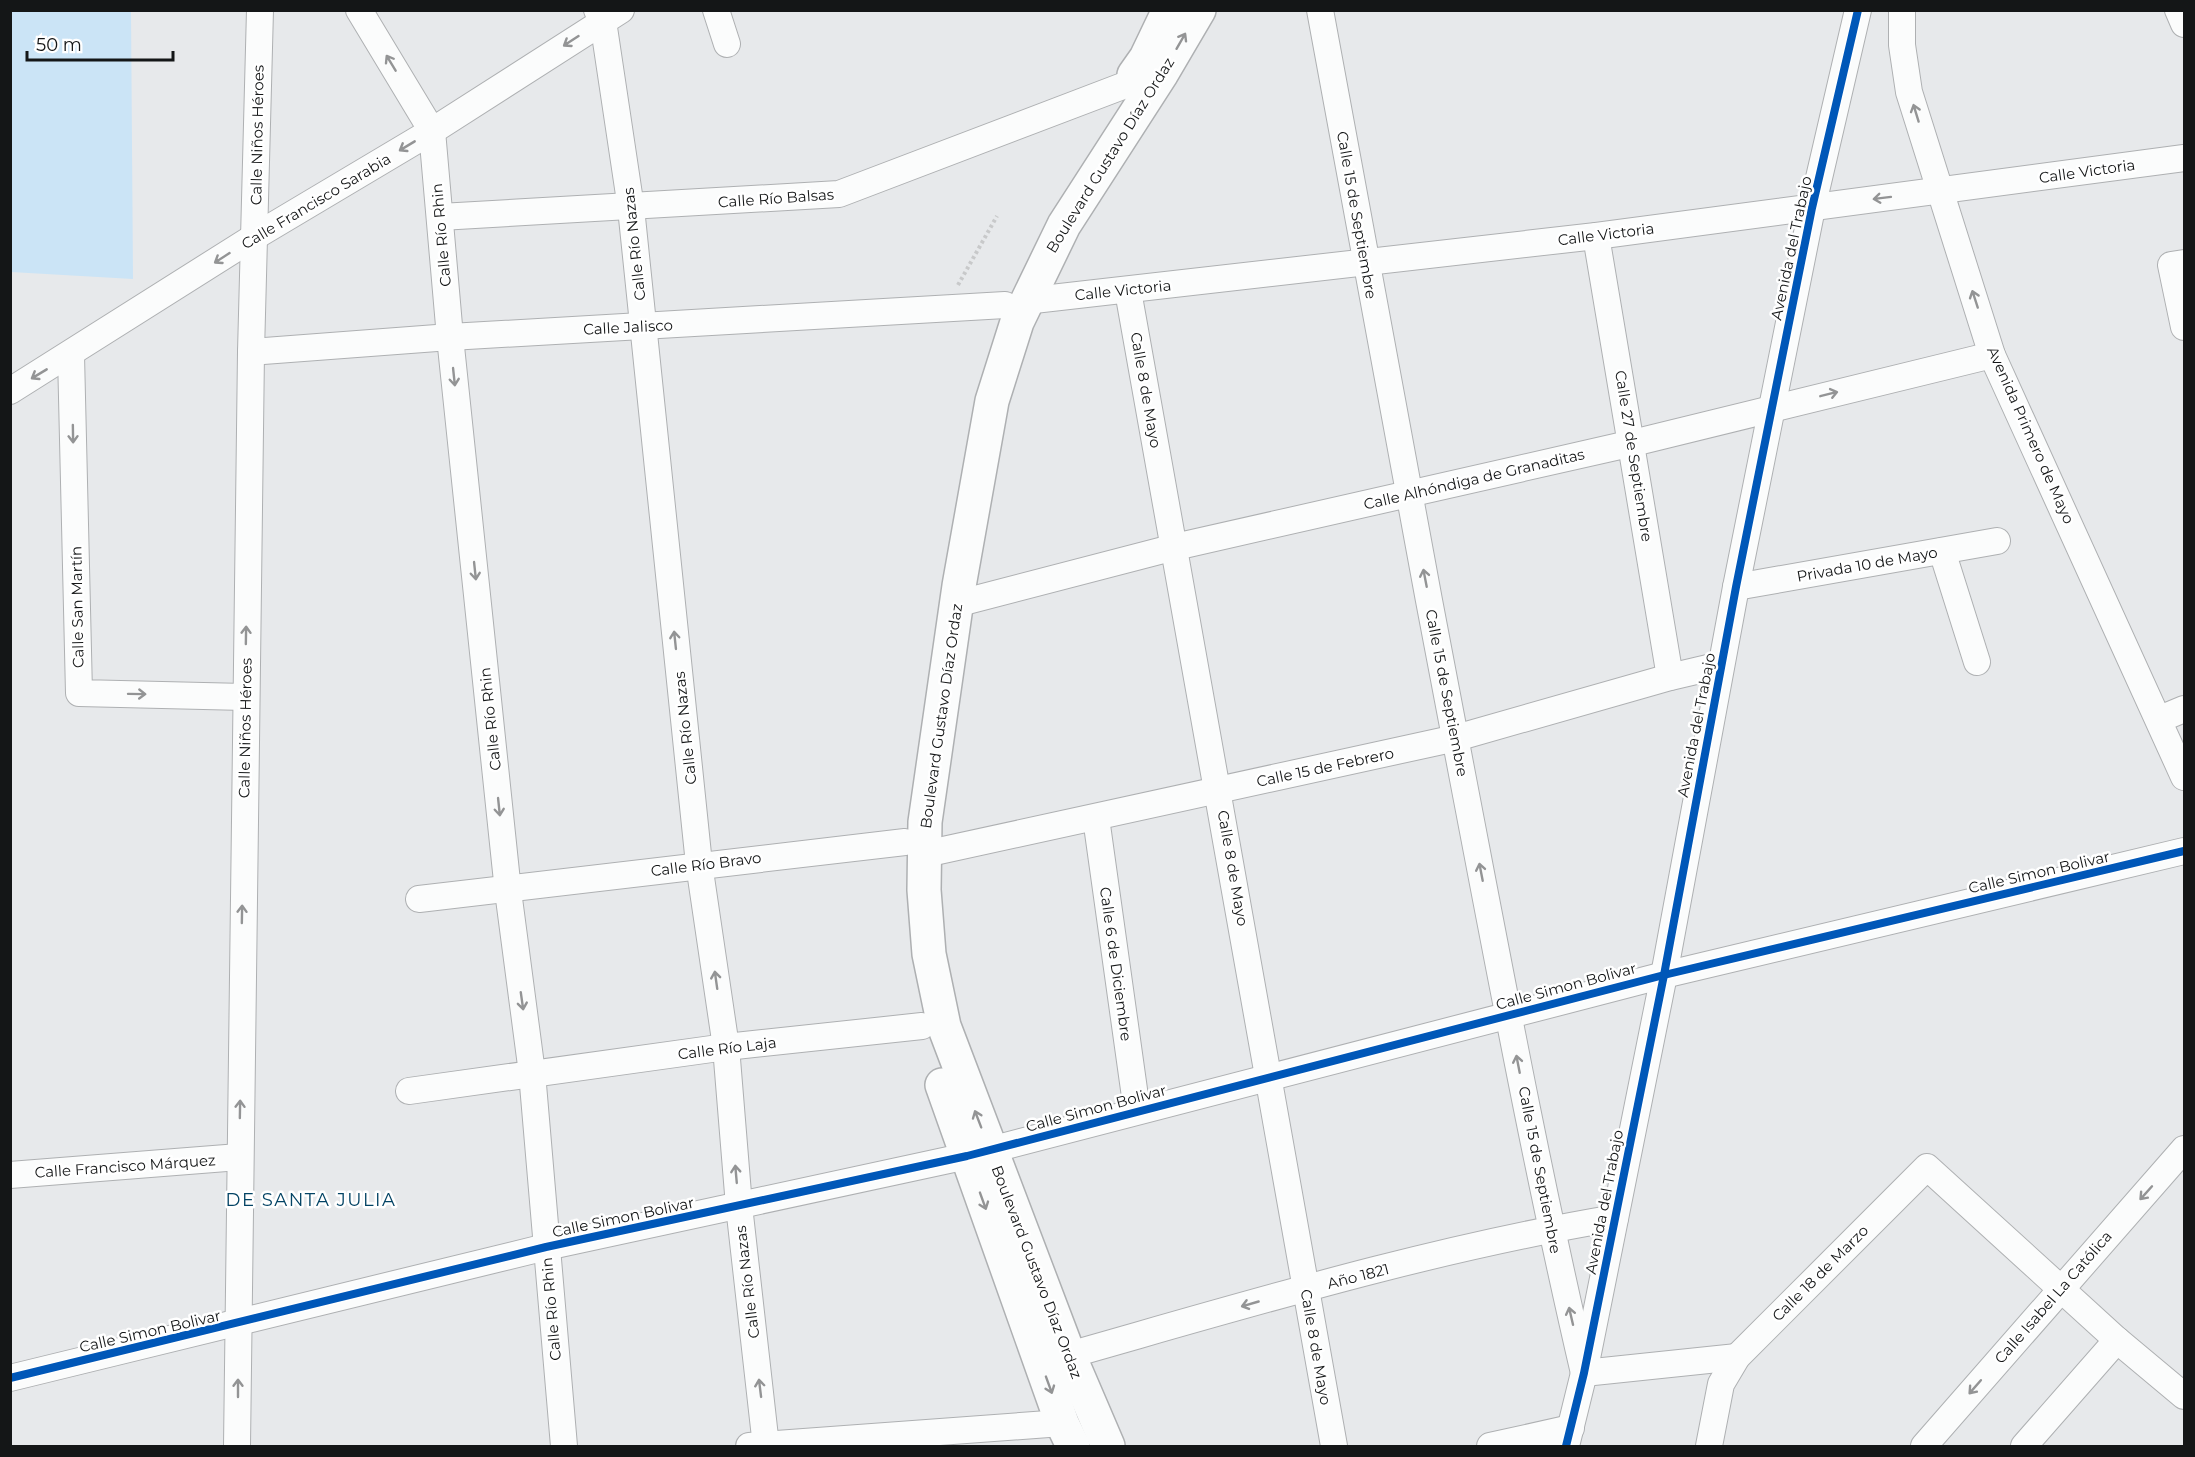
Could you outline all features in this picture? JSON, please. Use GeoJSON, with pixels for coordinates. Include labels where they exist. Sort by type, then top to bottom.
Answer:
{"type":"FeatureCollection","features":[{"type":"Feature","properties":{"kind":"main road","name":"Boulevard Gustavo Díaz Ordaz"},"geometry":{"type":"LineString","coordinates":[[1068,1435],[979,1153],[944,1026],[929,954],[915,848],[906,820],[938,594],[972,414],[1046,219],[1146,58],[1169,10]]}},
{"type":"Feature","properties":{"kind":"main road","name":"Boulevard Gustavo Díaz Ordaz"},"geometry":{"type":"LineString","coordinates":[[1108,1446],[922,1026],[910,963],[905,898],[915,848],[925,822],[956,604],[992,401],[1015,303],[1162,73],[1199,10]]}},
{"type":"Feature","properties":{"kind":"street","name":"Calle Niños Héroes"},"geometry":{"type":"LineString","coordinates":[[237,1446],[245,697],[260,10]]}},
{"type":"Feature","properties":{"kind":"street","name":"Calle Río Rhin"},"geometry":{"type":"LineString","coordinates":[[359,10],[432,131],[450,337],[508,891],[532,1073],[564,1446]]}},
{"type":"Feature","properties":{"kind":"street"},"geometry":{"type":"LineString","coordinates":[[716,10],[727,44]]}},
{"type":"Feature","properties":{"kind":"street","name":"Calle 15 de Septiembre"},"geometry":{"type":"LineString","coordinates":[[1320,10],[1365,262],[1509,1015],[1551,1229],[1584,1373]]}},
{"type":"Feature","properties":{"kind":"street","name":"Avenida del Trabajo"},"geometry":{"type":"LineString","coordinates":[[1569,1437],[1584,1373],[1664,975],[1736,587],[1812,207],[1858,10]]}},
{"type":"Feature","properties":{"kind":"street","name":"Avenida Primero de Mayo"},"geometry":{"type":"LineString","coordinates":[[1902,10],[1902,45],[1909,92],[1992,355],[2160,719],[2184,777]]}},
{"type":"Feature","properties":{"kind":"street"},"geometry":{"type":"LineString","coordinates":[[2178,10],[2184,24]]}},
{"type":"Feature","properties":{"kind":"street","name":"Calle Francisco Sarabia"},"geometry":{"type":"LineString","coordinates":[[10,391],[71,355],[254,237],[432,131],[607,14]]}},
{"type":"Feature","properties":{"kind":"street","name":"Calle Río Nazas"},"geometry":{"type":"LineString","coordinates":[[607,14],[631,208],[699,864],[726,1047],[760,1446]]}},
{"type":"Feature","properties":{"kind":"street","name":"Calle Río Balsas"},"geometry":{"type":"LineString","coordinates":[[440,217],[631,208],[839,194],[1128,84]]}},
{"type":"Feature","properties":{"kind":"street","name":"Calle Victoria"},"geometry":{"type":"LineString","coordinates":[[1015,303],[1596,236],[2184,158]]}},
{"type":"Feature","properties":{"kind":"street","name":"Calle 27 de Septiembre"},"geometry":{"type":"LineString","coordinates":[[1596,236],[1633,443],[1670,677]]}},
{"type":"Feature","properties":{"kind":"street"},"geometry":{"type":"LineString","coordinates":[[2184,263],[2171,265],[2184,327]]}},
{"type":"Feature","properties":{"kind":"street","name":"Calle 8 de Mayo"},"geometry":{"type":"LineString","coordinates":[[1128,291],[1219,790],[1334,1446]]}},
{"type":"Feature","properties":{"kind":"street","name":"Calle Jalisco"},"geometry":{"type":"LineString","coordinates":[[251,352],[450,337],[1015,303]]}},
{"type":"Feature","properties":{"kind":"street","name":"Calle San Martín"},"geometry":{"type":"LineString","coordinates":[[71,355],[78,693],[245,697]]}},
{"type":"Feature","properties":{"kind":"street","name":"Calle Alhóndiga de Granaditas"},"geometry":{"type":"LineString","coordinates":[[956,604],[1175,547],[1633,443],[1992,355]]}},
{"type":"Feature","properties":{"kind":"street","name":"Privada 10 de Mayo"},"geometry":{"type":"LineString","coordinates":[[1736,587],[1997,541]]}},
{"type":"Feature","properties":{"kind":"street"},"geometry":{"type":"LineString","coordinates":[[1942,551],[1977,662]]}},
{"type":"Feature","properties":{"kind":"street","name":"Calle 15 de Febrero"},"geometry":{"type":"LineString","coordinates":[[915,848],[1096,818],[1456,738],[1670,677],[1721,665]]}},
{"type":"Feature","properties":{"kind":"street"},"geometry":{"type":"LineString","coordinates":[[2160,719],[2184,709]]}},
{"type":"Feature","properties":{"kind":"street","name":"Calle 6 de Diciembre"},"geometry":{"type":"LineString","coordinates":[[1096,818],[1137,1111]]}},
{"type":"Feature","properties":{"kind":"street","name":"Calle Río Bravo"},"geometry":{"type":"LineString","coordinates":[[419,899],[508,891],[699,864],[915,848]]}},
{"type":"Feature","properties":{"kind":"street","name":"Calle Simon Bolivar"},"geometry":{"type":"LineString","coordinates":[[10,1378],[546,1247],[979,1153],[1664,975],[2184,851]]}},
{"type":"Feature","properties":{"kind":"street","name":"Calle Río Laja"},"geometry":{"type":"LineString","coordinates":[[409,1091],[726,1047],[922,1026]]}},
{"type":"Feature","properties":{"kind":"street","name":"Calle Isabel La Católica"},"geometry":{"type":"LineString","coordinates":[[1924,1446],[2184,1149]]}},
{"type":"Feature","properties":{"kind":"street","name":"Calle Francisco Márquez"},"geometry":{"type":"LineString","coordinates":[[10,1174],[239,1157]]}},
{"type":"Feature","properties":{"kind":"street","name":"Calle 18 de Marzo"},"geometry":{"type":"LineString","coordinates":[[1709,1446],[1720,1384],[1737,1357],[1927,1167],[2061,1288]]}},
{"type":"Feature","properties":{"kind":"street","name":"Año 1821"},"geometry":{"type":"LineString","coordinates":[[1069,1355],[1306,1288],[1551,1229],[1615,1218]]}},
{"type":"Feature","properties":{"kind":"street"},"geometry":{"type":"LineString","coordinates":[[2061,1288],[2117,1340],[2184,1396]]}},
{"type":"Feature","properties":{"kind":"street"},"geometry":{"type":"LineString","coordinates":[[2024,1446],[2117,1340]]}},
{"type":"Feature","properties":{"kind":"street"},"geometry":{"type":"LineString","coordinates":[[1584,1373],[1737,1357]]}},
{"type":"Feature","properties":{"kind":"street"},"geometry":{"type":"LineString","coordinates":[[760,1446],[1068,1435]]}},
{"type":"Feature","properties":{"kind":"street"},"geometry":{"type":"LineString","coordinates":[[1490,1446],[1569,1437]]}},
{"type":"Feature","properties":{"kind":"path"},"geometry":{"type":"LineString","coordinates":[[946,307],[997,216]]}},
{"type":"Feature","properties":{"kind":"shaded area"},"geometry":{"type":"Polygon","coordinates":[[[10,11],[131,11],[133,279],[11,272],[10,11]]]}},
{"type":"Feature","properties":{"kind":"cycle path"},"geometry":{"type":"LineString","coordinates":[[1566,1446],[1584,1373],[1664,975],[1736,587],[1812,208],[1858,10]]}},
{"type":"Feature","properties":{"kind":"cycle path"},"geometry":{"type":"LineString","coordinates":[[10,1378],[546,1247],[967,1156],[1664,975],[2184,851]]}},
{"type":"Feature","properties":{"kind":"district","name":"DE SANTA JULIA"},"geometry":{"type":"Point","coordinates":[311,1200]}}]}
